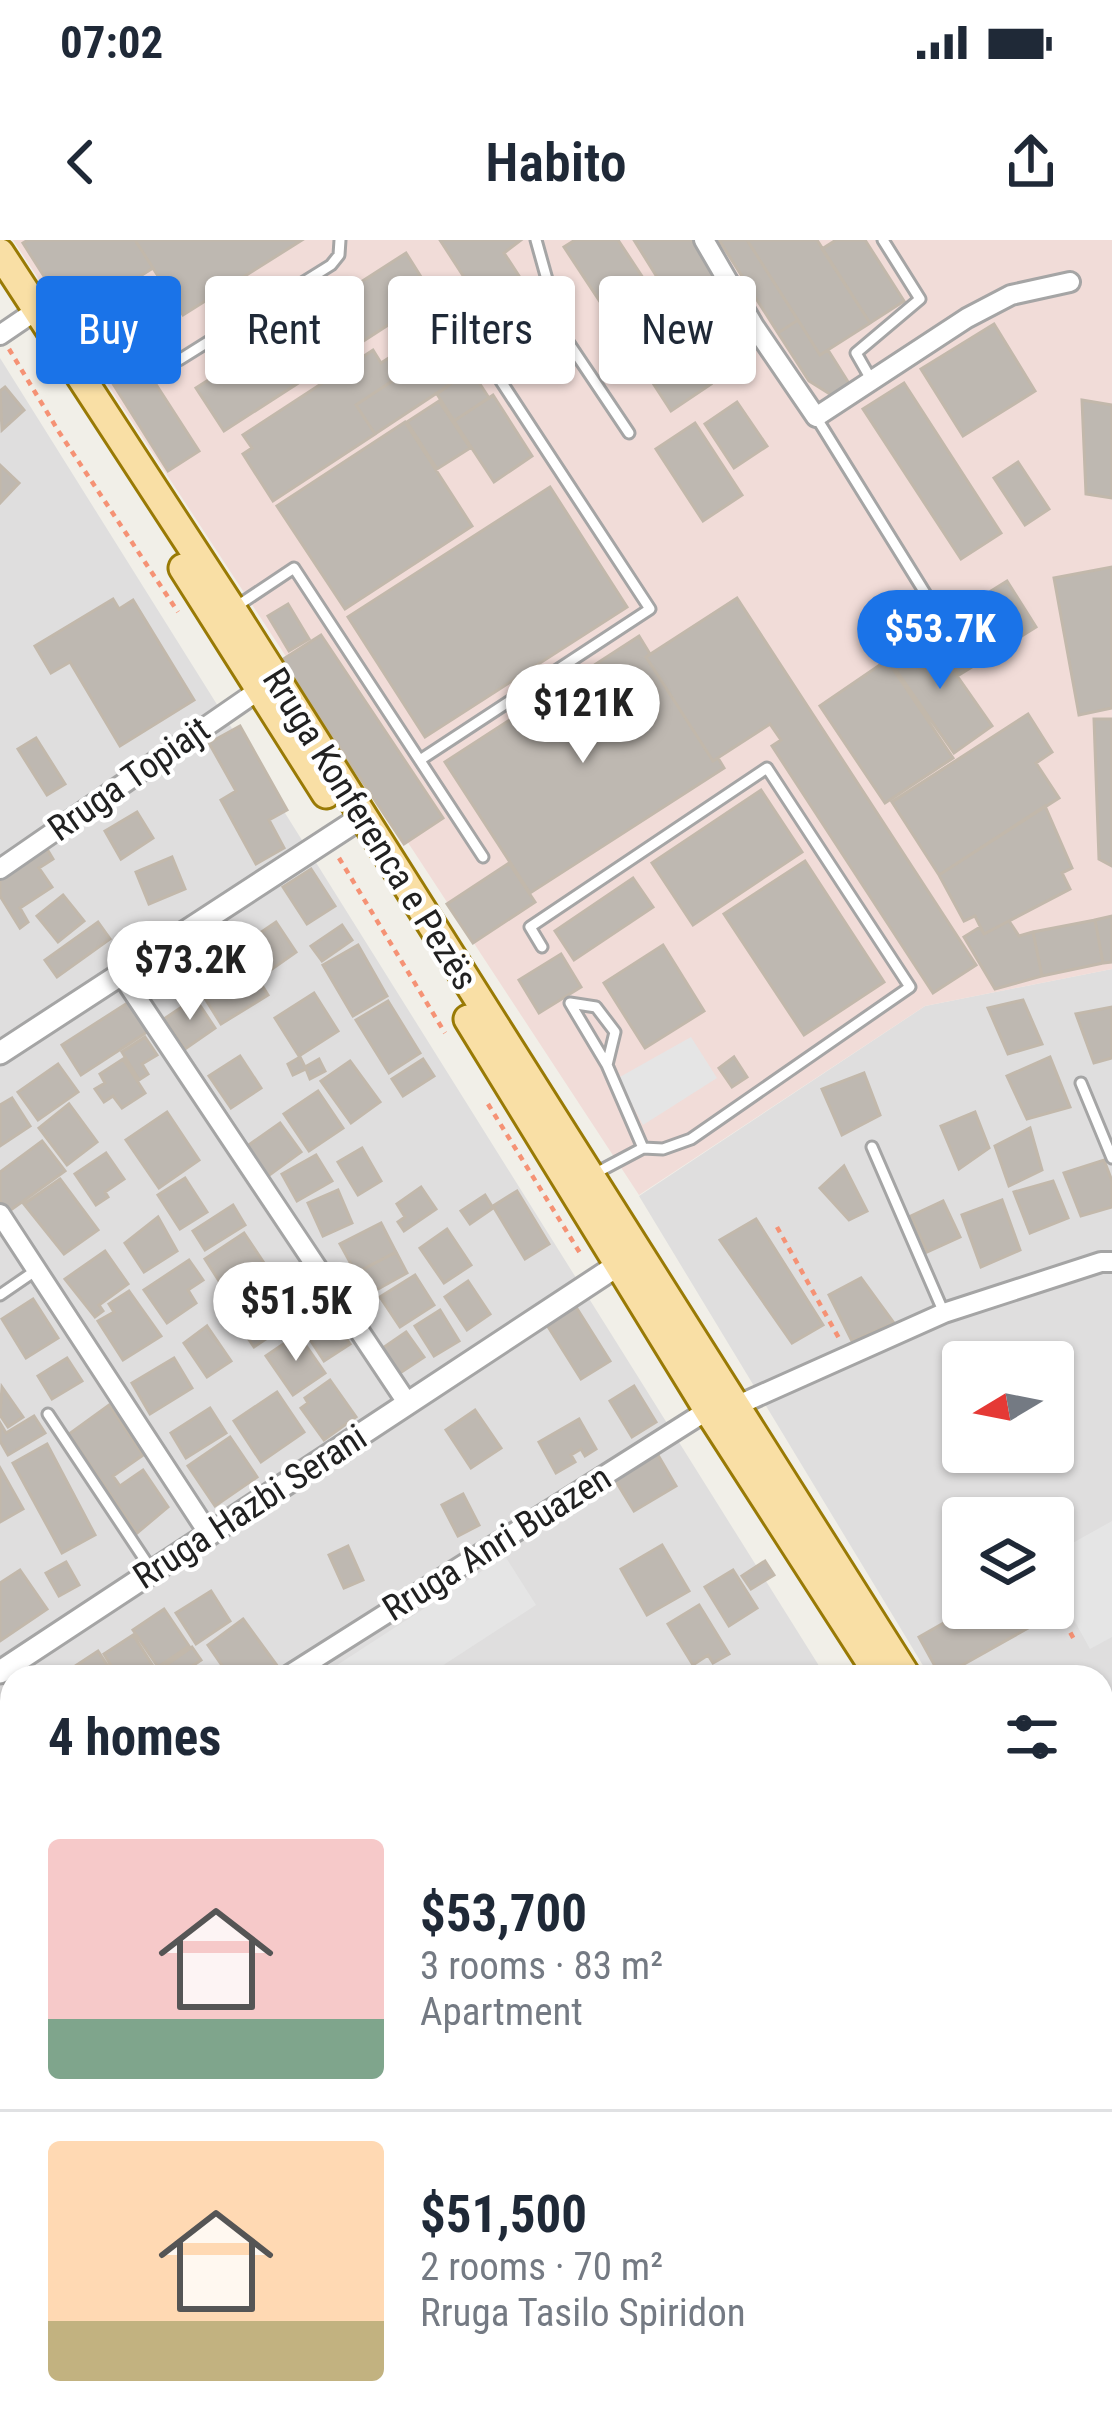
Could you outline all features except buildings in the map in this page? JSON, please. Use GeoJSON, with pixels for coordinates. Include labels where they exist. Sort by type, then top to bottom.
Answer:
{"type":"FeatureCollection","features":[{"type":"Feature","properties":{"kind":"main road","name":"Rruga Konferenca e Pezës"},"geometry":{"type":"LineString","coordinates":[[1,246],[36,305]]}},
{"type":"Feature","properties":{"kind":"main road","name":"Rruga Konferenca e Pezës"},"geometry":{"type":"LineString","coordinates":[[0,281],[345,827],[609,1271],[722,1408]]}},
{"type":"Feature","properties":{"kind":"main road","name":"Rruga Konferenca e Pezës"},"geometry":{"type":"LineString","coordinates":[[84,384],[232,609],[345,827],[590,1177],[722,1408]]}},
{"type":"Feature","properties":{"kind":"main road"},"geometry":{"type":"LineString","coordinates":[[722,1408],[873,1665]]}},
{"type":"Feature","properties":{"kind":"main road"},"geometry":{"type":"LineString","coordinates":[[722,1408],[899,1665]]}},
{"type":"Feature","properties":{"kind":"street"},"geometry":{"type":"LineString","coordinates":[[704,240],[816,418],[1010,295],[1070,282]]}},
{"type":"Feature","properties":{"kind":"street"},"geometry":{"type":"LineString","coordinates":[[0,335],[25,318]]}},
{"type":"Feature","properties":{"kind":"street","name":"Rruga Topiajt"},"geometry":{"type":"LineString","coordinates":[[0,869],[259,690]]}},
{"type":"Feature","properties":{"kind":"street"},"geometry":{"type":"LineString","coordinates":[[0,1053],[345,827]]}},
{"type":"Feature","properties":{"kind":"street"},"geometry":{"type":"LineString","coordinates":[[121,974],[408,1404]]}},
{"type":"Feature","properties":{"kind":"street"},"geometry":{"type":"LineString","coordinates":[[0,1214],[209,1534]]}},
{"type":"Feature","properties":{"kind":"street","name":"Rruga Anri Buazen"},"geometry":{"type":"LineString","coordinates":[[305,1665],[722,1408],[944,1313],[1112,1262]]}},
{"type":"Feature","properties":{"kind":"street","name":"Rruga Hazbi Serani"},"geometry":{"type":"LineString","coordinates":[[11,1665],[609,1271]]}},
{"type":"Feature","properties":{"kind":"lane"},"geometry":{"type":"LineString","coordinates":[[181,359],[331,265],[339,255],[340,240]]}},
{"type":"Feature","properties":{"kind":"lane"},"geometry":{"type":"LineString","coordinates":[[536,240],[562,333],[629,433]]}},
{"type":"Feature","properties":{"kind":"lane"},"geometry":{"type":"LineString","coordinates":[[872,381],[856,353],[920,298],[884,240]]}},
{"type":"Feature","properties":{"kind":"lane"},"geometry":{"type":"LineString","coordinates":[[420,760],[650,609],[503,384]]}},
{"type":"Feature","properties":{"kind":"lane"},"geometry":{"type":"LineString","coordinates":[[816,418],[930,601]]}},
{"type":"Feature","properties":{"kind":"lane"},"geometry":{"type":"LineString","coordinates":[[232,609],[295,568],[483,857]]}},
{"type":"Feature","properties":{"kind":"lane"},"geometry":{"type":"LineString","coordinates":[[542,947],[530,927],[767,768],[910,987],[692,1139],[663,1149],[643,1148],[590,1177]]}},
{"type":"Feature","properties":{"kind":"lane"},"geometry":{"type":"LineString","coordinates":[[607,1065],[614,1032],[596,1007],[570,1004],[607,1065],[643,1148]]}},
{"type":"Feature","properties":{"kind":"lane"},"geometry":{"type":"LineString","coordinates":[[1082,1083],[1112,1158]]}},
{"type":"Feature","properties":{"kind":"lane"},"geometry":{"type":"LineString","coordinates":[[872,1147],[944,1313]]}},
{"type":"Feature","properties":{"kind":"lane"},"geometry":{"type":"LineString","coordinates":[[0,1295],[37,1270]]}},
{"type":"Feature","properties":{"kind":"lane"},"geometry":{"type":"LineString","coordinates":[[48,1414],[152,1571]]}},
{"type":"Feature","properties":{"kind":"path"},"geometry":{"type":"LineString","coordinates":[[0,335],[58,432],[183,618]]}},
{"type":"Feature","properties":{"kind":"path"},"geometry":{"type":"LineString","coordinates":[[345,827],[448,1038]]}},
{"type":"Feature","properties":{"kind":"path"},"geometry":{"type":"LineString","coordinates":[[482,1094],[609,1271]]}},
{"type":"Feature","properties":{"kind":"path"},"geometry":{"type":"LineString","coordinates":[[777,1227],[848,1356]]}},
{"type":"Feature","properties":{"kind":"path"},"geometry":{"type":"LineString","coordinates":[[1068,1629],[1075,1641]]}},
{"type":"Feature","properties":{"kind":"shaded area"},"geometry":{"type":"Polygon","coordinates":[[[13,240],[1112,240],[1112,969],[925,1006],[639,1195],[107,384],[181,384],[181,276],[37,276],[13,240]]]}},
{"type":"Feature","properties":{"kind":"shaded area"},"geometry":{"type":"Polygon","coordinates":[[[0,358],[818,1665],[0,1665],[0,358]]]}},
{"type":"Feature","properties":{"kind":"shaded area"},"geometry":{"type":"Polygon","coordinates":[[[1112,969],[1112,1665],[923,1665],[639,1196],[925,1006],[1112,969]]]}},
{"type":"Feature","properties":{"kind":"shaded area"},"geometry":{"type":"Polygon","coordinates":[[[691,1037],[717,1078],[643,1125],[618,1078],[691,1037]]]}},
{"type":"Feature","properties":{"kind":"shaded area"},"geometry":{"type":"Polygon","coordinates":[[[1112,1521],[1112,1637],[1090,1649],[1074,1620],[1074,1542],[1112,1521]]]}},
{"type":"Feature","properties":{"kind":"shaded area"},"geometry":{"type":"Polygon","coordinates":[[[505,1556],[536,1605],[444,1665],[337,1665],[505,1556]]]}}]}
